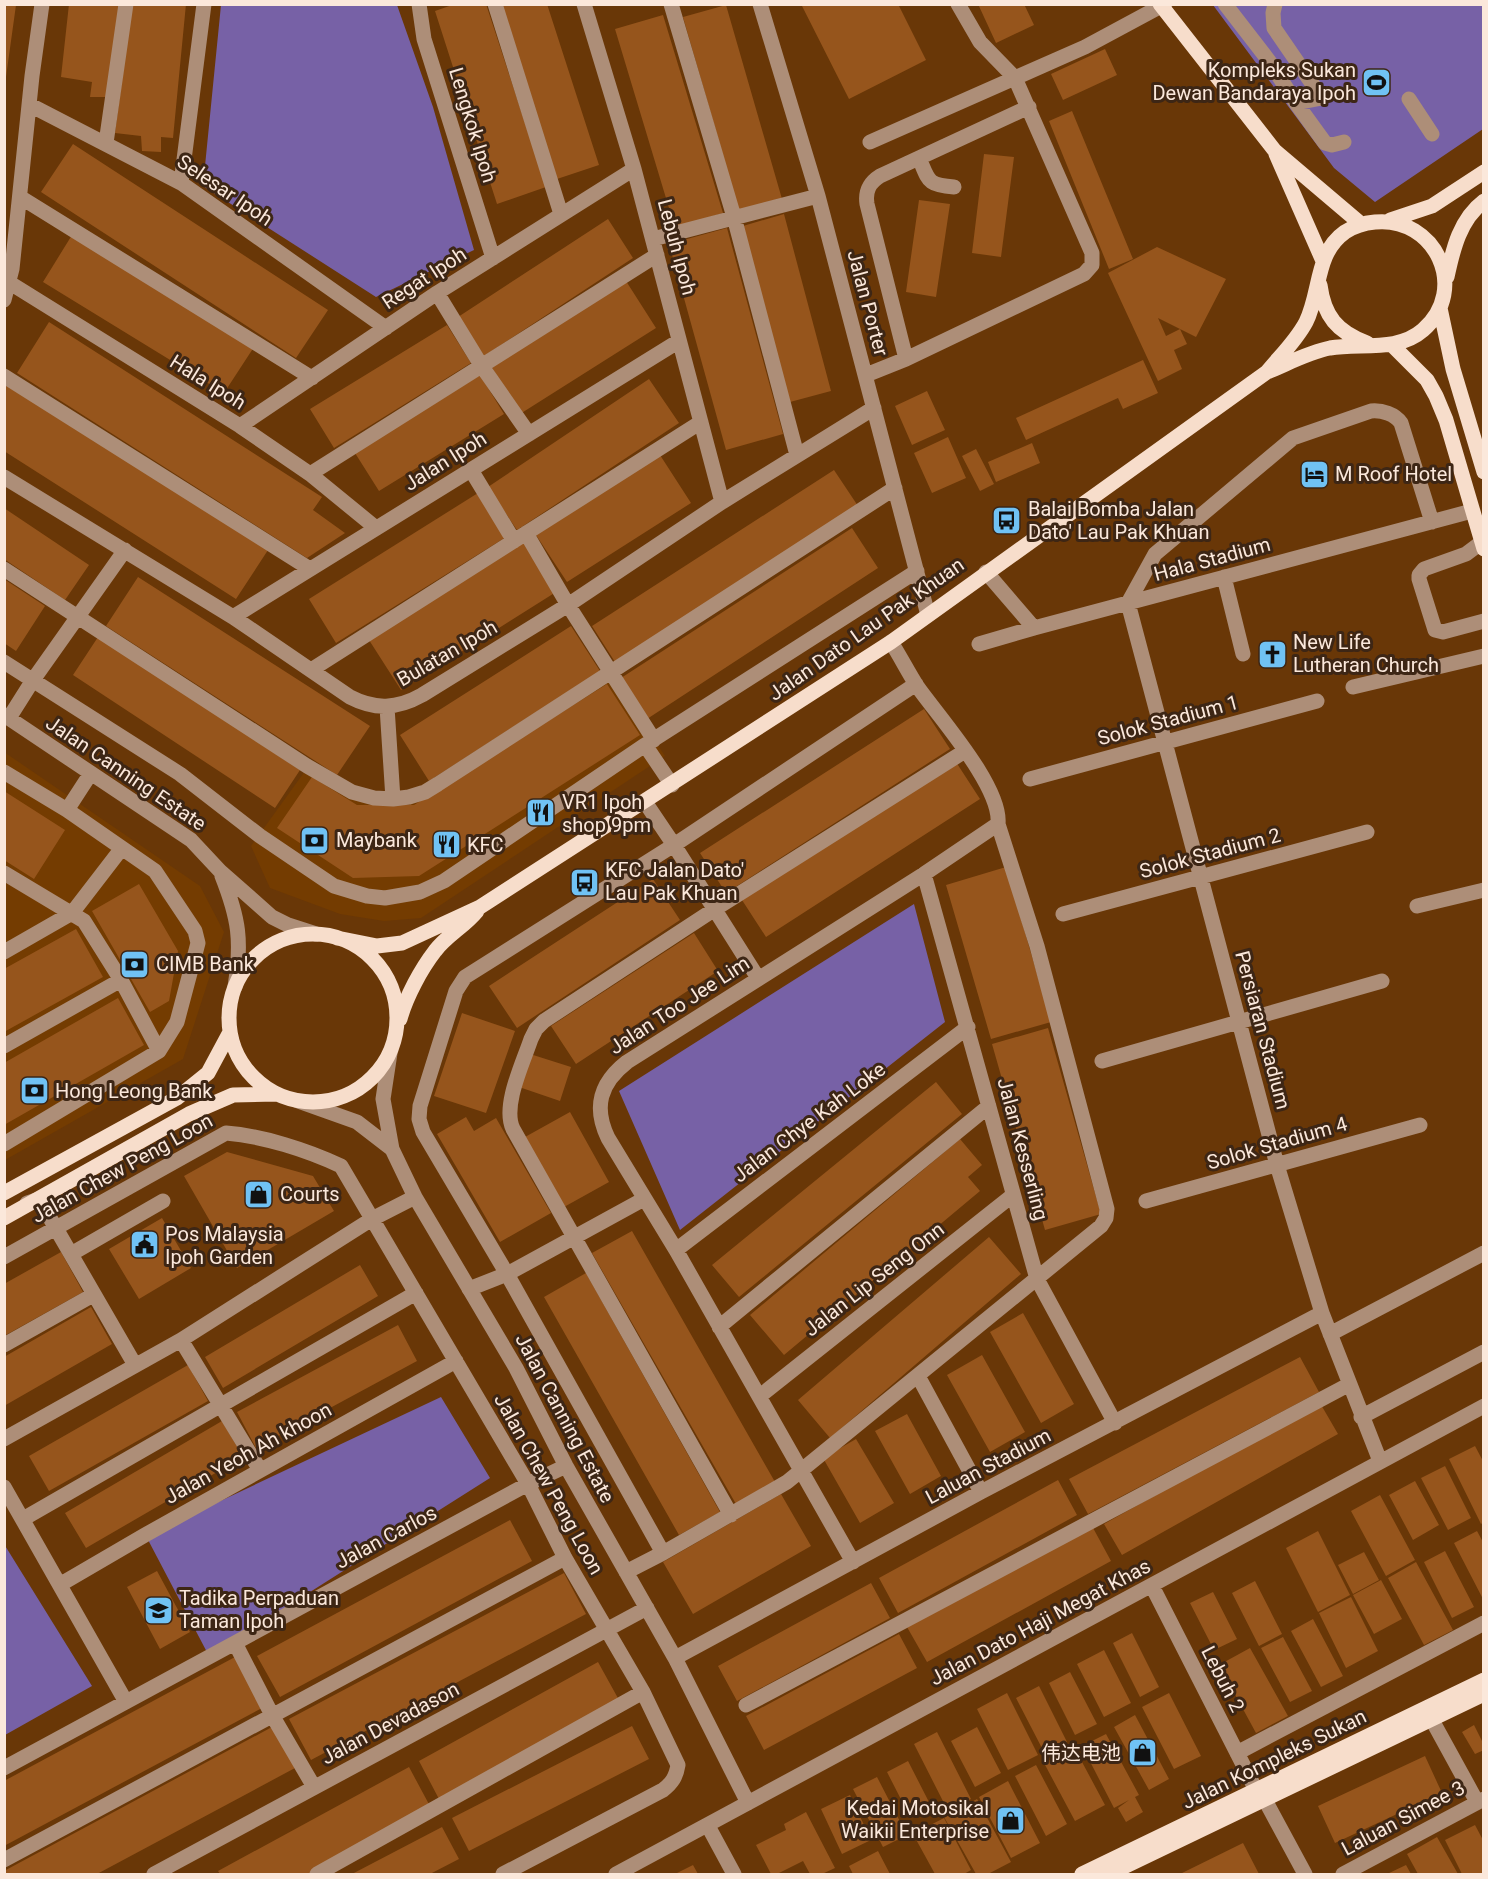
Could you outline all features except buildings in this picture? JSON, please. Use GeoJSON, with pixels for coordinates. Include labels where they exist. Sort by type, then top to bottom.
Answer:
{"type":"FeatureCollection","features":[{"type":"Feature","properties":{"kind":"main road"},"geometry":{"type":"LineString","coordinates":[[1162,6],[1275,151],[1361,224]]}},
{"type":"Feature","properties":{"kind":"main road"},"geometry":{"type":"LineString","coordinates":[[1275,151],[1323,261]]}},
{"type":"Feature","properties":{"kind":"main road"},"geometry":{"type":"LineString","coordinates":[[1267,372],[1297,336],[1307,320],[1323,261],[1332,245],[1345,232],[1361,224],[1390,220],[1432,206],[1484,172]]}},
{"type":"Feature","properties":{"kind":"main road"},"geometry":{"type":"LineString","coordinates":[[1484,201],[1463,225],[1454,247],[1440,308],[1453,369],[1484,472]]}},
{"type":"Feature","properties":{"kind":"main road"},"geometry":{"type":"LineString","coordinates":[[1390,220],[1408,226],[1424,236],[1436,251],[1443,268],[1444,287]]}},
{"type":"Feature","properties":{"kind":"main road"},"geometry":{"type":"LineString","coordinates":[[1319,279],[1322,302],[1333,322],[1350,337],[1372,345]]}},
{"type":"Feature","properties":{"kind":"main road"},"geometry":{"type":"LineString","coordinates":[[1267,372],[1329,348],[1391,345],[1408,339],[1423,330],[1440,308]]}},
{"type":"Feature","properties":{"kind":"main road"},"geometry":{"type":"LineString","coordinates":[[1391,345],[1428,380],[1436,396],[1446,420],[1483,546]]}},
{"type":"Feature","properties":{"kind":"main road","name":"Jalan Dato Lau Pak Khuan"},"geometry":{"type":"LineString","coordinates":[[337,938],[377,946],[402,944],[480,907],[891,642],[1267,372]]}},
{"type":"Feature","properties":{"kind":"main road","name":"Jalan Dato Lau Pak Khuan"},"geometry":{"type":"LineString","coordinates":[[396,1032],[405,1002],[435,950],[467,923],[480,907]]}},
{"type":"Feature","properties":{"kind":"main road"},"geometry":{"type":"LineString","coordinates":[[316,934],[337,938],[359,947],[378,963],[390,984],[397,1007],[396,1032],[390,1053],[374,1076],[352,1093],[326,1101],[298,1101],[276,1094],[254,1079],[238,1058],[230,1032],[229,1009],[235,987],[248,965],[267,948],[291,938],[316,934]]}},
{"type":"Feature","properties":{"kind":"main road"},"geometry":{"type":"LineString","coordinates":[[4,1192],[177,1098],[208,1072],[230,1032]]}},
{"type":"Feature","properties":{"kind":"main road"},"geometry":{"type":"LineString","coordinates":[[4,1216],[39,1199],[189,1114],[233,1095],[276,1094]]}},
{"type":"Feature","properties":{"kind":"main road","name":"Jalan Kompleks Sukan"},"geometry":{"type":"LineString","coordinates":[[1109,1875],[1484,1680]]}},
{"type":"Feature","properties":{"kind":"main road","name":"Jalan Kompleks Sukan"},"geometry":{"type":"LineString","coordinates":[[1082,1875],[1432,1720],[1484,1694]]}},
{"type":"Feature","properties":{"kind":"street"},"geometry":{"type":"LineString","coordinates":[[4,300],[10,283],[42,4]]}},
{"type":"Feature","properties":{"kind":"street"},"geometry":{"type":"LineString","coordinates":[[106,143],[126,4]]}},
{"type":"Feature","properties":{"kind":"street"},"geometry":{"type":"LineString","coordinates":[[181,183],[204,4]]}},
{"type":"Feature","properties":{"kind":"street","name":"Lengkok Ipoh"},"geometry":{"type":"LineString","coordinates":[[419,4],[424,39],[493,258]]}},
{"type":"Feature","properties":{"kind":"street"},"geometry":{"type":"LineString","coordinates":[[495,4],[561,214]]}},
{"type":"Feature","properties":{"kind":"street"},"geometry":{"type":"LineString","coordinates":[[671,4],[734,217],[797,455]]}},
{"type":"Feature","properties":{"kind":"street","name":"Jalan Porter"},"geometry":{"type":"LineString","coordinates":[[760,4],[818,196],[928,615]]}},
{"type":"Feature","properties":{"kind":"street"},"geometry":{"type":"LineString","coordinates":[[866,375],[906,359],[1084,274],[1092,265],[1092,253],[1015,78],[980,42],[958,4]]}},
{"type":"Feature","properties":{"kind":"street"},"geometry":{"type":"LineString","coordinates":[[1225,4],[1269,61],[1324,143],[1332,145],[1344,142]]}},
{"type":"Feature","properties":{"kind":"street"},"geometry":{"type":"LineString","coordinates":[[1275,4],[1274,28],[1322,98],[1296,102]]}},
{"type":"Feature","properties":{"kind":"street","name":"Lebuh Ipoh"},"geometry":{"type":"LineString","coordinates":[[588,6],[653,239],[722,502]]}},
{"type":"Feature","properties":{"kind":"street"},"geometry":{"type":"LineString","coordinates":[[870,142],[1085,47],[1162,6]]}},
{"type":"Feature","properties":{"kind":"street"},"geometry":{"type":"LineString","coordinates":[[1269,61],[1291,54]]}},
{"type":"Feature","properties":{"kind":"street"},"geometry":{"type":"LineString","coordinates":[[1408,99],[1432,134]]}},
{"type":"Feature","properties":{"kind":"street","name":"Selesar Ipoh"},"geometry":{"type":"LineString","coordinates":[[30,105],[181,183],[386,328]]}},
{"type":"Feature","properties":{"kind":"street"},"geometry":{"type":"LineString","coordinates":[[906,359],[866,197],[867,190],[874,179],[1029,107]]}},
{"type":"Feature","properties":{"kind":"street"},"geometry":{"type":"LineString","coordinates":[[919,158],[931,182],[940,186],[954,187]]}},
{"type":"Feature","properties":{"kind":"street","name":"Regat Ipoh"},"geometry":{"type":"LineString","coordinates":[[240,426],[437,293],[634,169]]}},
{"type":"Feature","properties":{"kind":"street"},"geometry":{"type":"LineString","coordinates":[[653,239],[818,196]]}},
{"type":"Feature","properties":{"kind":"street"},"geometry":{"type":"LineString","coordinates":[[20,197],[312,378]]}},
{"type":"Feature","properties":{"kind":"street"},"geometry":{"type":"LineString","coordinates":[[310,474],[657,255]]}},
{"type":"Feature","properties":{"kind":"street","name":"Hala Ipoh"},"geometry":{"type":"LineString","coordinates":[[10,283],[240,426],[310,474],[376,528]]}},
{"type":"Feature","properties":{"kind":"street"},"geometry":{"type":"LineString","coordinates":[[437,293],[481,365],[529,434]]}},
{"type":"Feature","properties":{"kind":"street","name":"Jalan Ipoh"},"geometry":{"type":"LineString","coordinates":[[233,616],[679,340]]}},
{"type":"Feature","properties":{"kind":"street"},"geometry":{"type":"LineString","coordinates":[[4,376],[310,569]]}},
{"type":"Feature","properties":{"kind":"street","name":"Bulatan Ipoh"},"geometry":{"type":"LineString","coordinates":[[4,477],[233,616],[362,703],[387,707],[410,702],[568,605],[722,502],[874,408]]}},
{"type":"Feature","properties":{"kind":"street"},"geometry":{"type":"LineString","coordinates":[[1128,603],[1155,554],[1293,438],[1371,411],[1392,415],[1401,423],[1432,522]]}},
{"type":"Feature","properties":{"kind":"street"},"geometry":{"type":"LineString","coordinates":[[311,670],[701,422]]}},
{"type":"Feature","properties":{"kind":"street"},"geometry":{"type":"LineString","coordinates":[[471,470],[568,605],[610,673],[672,785]]}},
{"type":"Feature","properties":{"kind":"street"},"geometry":{"type":"LineString","coordinates":[[4,569],[307,766],[352,792],[374,798],[393,799],[425,792],[895,488]]}},
{"type":"Feature","properties":{"kind":"street","name":"Hala Stadium"},"geometry":{"type":"LineString","coordinates":[[979,644],[1472,511]]}},
{"type":"Feature","properties":{"kind":"street"},"geometry":{"type":"LineString","coordinates":[[1483,546],[1466,555],[1424,569],[1419,579],[1435,630],[1443,632],[1484,621]]}},
{"type":"Feature","properties":{"kind":"street"},"geometry":{"type":"LineString","coordinates":[[7,717],[125,550]]}},
{"type":"Feature","properties":{"kind":"street"},"geometry":{"type":"LineString","coordinates":[[4,662],[180,774],[260,836],[321,879],[343,890],[367,896],[404,896],[420,892],[444,881],[650,743],[917,571]]}},
{"type":"Feature","properties":{"kind":"street"},"geometry":{"type":"LineString","coordinates":[[986,572],[1034,628]]}},
{"type":"Feature","properties":{"kind":"street"},"geometry":{"type":"LineString","coordinates":[[1224,577],[1242,654]]}},
{"type":"Feature","properties":{"kind":"street","name":"Persiaran Stadium"},"geometry":{"type":"LineString","coordinates":[[1128,603],[1277,1165],[1322,1313],[1348,1385],[1380,1461]]}},
{"type":"Feature","properties":{"kind":"street"},"geometry":{"type":"LineString","coordinates":[[626,1572],[787,1482],[1101,1226],[1107,1213],[1037,946],[998,824],[999,817],[993,796],[965,751],[916,684],[891,642]]}},
{"type":"Feature","properties":{"kind":"street"},"geometry":{"type":"LineString","coordinates":[[1353,687],[1484,656]]}},
{"type":"Feature","properties":{"kind":"street"},"geometry":{"type":"LineString","coordinates":[[663,1553],[507,1274],[423,1132],[419,1119],[420,1106],[456,991],[461,981],[470,973],[674,845],[916,684]]}},
{"type":"Feature","properties":{"kind":"street","name":"Solok Stadium 1"},"geometry":{"type":"LineString","coordinates":[[1030,780],[1317,701]]}},
{"type":"Feature","properties":{"kind":"street"},"geometry":{"type":"LineString","coordinates":[[387,707],[393,799]]}},
{"type":"Feature","properties":{"kind":"street","name":"Jalan Canning Estate"},"geometry":{"type":"LineString","coordinates":[[7,717],[191,840],[220,871],[272,917],[316,934]]}},
{"type":"Feature","properties":{"kind":"street"},"geometry":{"type":"LineString","coordinates":[[731,1515],[513,1129],[509,1117],[510,1104],[533,1034],[544,1022],[715,909],[965,751]]}},
{"type":"Feature","properties":{"kind":"street"},"geometry":{"type":"LineString","coordinates":[[4,772],[67,810],[160,877],[198,939],[177,1022],[159,1051],[4,1144]]}},
{"type":"Feature","properties":{"kind":"street"},"geometry":{"type":"LineString","coordinates":[[67,810],[91,773]]}},
{"type":"Feature","properties":{"kind":"street"},"geometry":{"type":"LineString","coordinates":[[645,802],[758,978]]}},
{"type":"Feature","properties":{"kind":"street","name":"Jalan Too Jee Lim"},"geometry":{"type":"LineString","coordinates":[[853,1562],[802,1469],[603,1127],[600,1105],[608,1081],[627,1062],[924,874],[998,824]]}},
{"type":"Feature","properties":{"kind":"street","name":"Solok Stadium 2"},"geometry":{"type":"LineString","coordinates":[[1063,914],[1368,832]]}},
{"type":"Feature","properties":{"kind":"street"},"geometry":{"type":"LineString","coordinates":[[4,952],[72,914],[122,848]]}},
{"type":"Feature","properties":{"kind":"street","name":"Jalan Canning Estate"},"geometry":{"type":"LineString","coordinates":[[220,871],[231,899],[240,939],[235,987]]}},
{"type":"Feature","properties":{"kind":"street"},"geometry":{"type":"LineString","coordinates":[[4,873],[84,921],[121,980],[159,1051]]}},
{"type":"Feature","properties":{"kind":"street","name":"Jalan Kesserling"},"geometry":{"type":"LineString","coordinates":[[924,874],[1036,1279],[1114,1423]]}},
{"type":"Feature","properties":{"kind":"street"},"geometry":{"type":"LineString","coordinates":[[1417,906],[1484,890]]}},
{"type":"Feature","properties":{"kind":"street"},"geometry":{"type":"LineString","coordinates":[[4,1046],[121,980]]}},
{"type":"Feature","properties":{"kind":"street"},"geometry":{"type":"LineString","coordinates":[[1102,1061],[1382,981]]}},
{"type":"Feature","properties":{"kind":"street","name":"Jalan Chye Kah Loke"},"geometry":{"type":"LineString","coordinates":[[676,1251],[968,1027]]}},
{"type":"Feature","properties":{"kind":"street"},"geometry":{"type":"LineString","coordinates":[[390,1053],[383,1100],[392,1149]]}},
{"type":"Feature","properties":{"kind":"street","name":"Jalan Canning Estate"},"geometry":{"type":"LineString","coordinates":[[298,1101],[357,1122],[392,1149],[415,1197],[516,1368],[566,1466],[675,1658],[748,1803]]}},
{"type":"Feature","properties":{"kind":"street"},"geometry":{"type":"LineString","coordinates":[[719,1327],[989,1106]]}},
{"type":"Feature","properties":{"kind":"street","name":"Solok Stadium 4"},"geometry":{"type":"LineString","coordinates":[[1146,1201],[1419,1125]]}},
{"type":"Feature","properties":{"kind":"street","name":"Jalan Chew Peng Loon"},"geometry":{"type":"LineString","coordinates":[[4,1257],[226,1133],[248,1135],[326,1159],[341,1166],[528,1484],[565,1558],[643,1692],[678,1765],[672,1783],[663,1790],[503,1875]]}},
{"type":"Feature","properties":{"kind":"street","name":"Jalan Lip Seng Onn"},"geometry":{"type":"LineString","coordinates":[[760,1396],[1013,1195]]}},
{"type":"Feature","properties":{"kind":"street"},"geometry":{"type":"LineString","coordinates":[[4,1438],[181,1340],[372,1219],[415,1197]]}},
{"type":"Feature","properties":{"kind":"street"},"geometry":{"type":"LineString","coordinates":[[39,1199],[135,1365]]}},
{"type":"Feature","properties":{"kind":"street"},"geometry":{"type":"LineString","coordinates":[[469,1289],[507,1274],[644,1199]]}},
{"type":"Feature","properties":{"kind":"street"},"geometry":{"type":"LineString","coordinates":[[71,1254],[164,1201]]}},
{"type":"Feature","properties":{"kind":"street"},"geometry":{"type":"LineString","coordinates":[[1330,1335],[1484,1253]]}},
{"type":"Feature","properties":{"kind":"street"},"geometry":{"type":"LineString","coordinates":[[22,1519],[416,1293]]}},
{"type":"Feature","properties":{"kind":"street"},"geometry":{"type":"LineString","coordinates":[[4,1346],[93,1295]]}},
{"type":"Feature","properties":{"kind":"street","name":"Laluan Stadium"},"geometry":{"type":"LineString","coordinates":[[675,1658],[981,1492],[1322,1313]]}},
{"type":"Feature","properties":{"kind":"street"},"geometry":{"type":"LineString","coordinates":[[181,1340],[260,1470]]}},
{"type":"Feature","properties":{"kind":"street"},"geometry":{"type":"LineString","coordinates":[[1361,1417],[1484,1352]]}},
{"type":"Feature","properties":{"kind":"street","name":"Jalan Yeoh Ah khoon"},"geometry":{"type":"LineString","coordinates":[[61,1584],[456,1361]]}},
{"type":"Feature","properties":{"kind":"street"},"geometry":{"type":"LineString","coordinates":[[918,1376],[981,1492]]}},
{"type":"Feature","properties":{"kind":"street"},"geometry":{"type":"LineString","coordinates":[[746,1706],[1348,1385]]}},
{"type":"Feature","properties":{"kind":"street","name":"Jalan Dato Haji Megat Khas"},"geometry":{"type":"LineString","coordinates":[[616,1875],[1484,1406]]}},
{"type":"Feature","properties":{"kind":"street","name":"Jalan Carlos"},"geometry":{"type":"LineString","coordinates":[[4,1768],[528,1484],[566,1466]]}},
{"type":"Feature","properties":{"kind":"street"},"geometry":{"type":"LineString","coordinates":[[4,1487],[126,1702]]}},
{"type":"Feature","properties":{"kind":"street"},"geometry":{"type":"LineString","coordinates":[[4,1860],[565,1558]]}},
{"type":"Feature","properties":{"kind":"street","name":"Lebuh 2"},"geometry":{"type":"LineString","coordinates":[[1152,1586],[1237,1753],[1305,1875]]}},
{"type":"Feature","properties":{"kind":"street","name":"Jalan Devadason"},"geometry":{"type":"LineString","coordinates":[[154,1875],[647,1608]]}},
{"type":"Feature","properties":{"kind":"street"},"geometry":{"type":"LineString","coordinates":[[1237,1753],[1484,1623]]}},
{"type":"Feature","properties":{"kind":"street"},"geometry":{"type":"LineString","coordinates":[[234,1643],[314,1787]]}},
{"type":"Feature","properties":{"kind":"street"},"geometry":{"type":"LineString","coordinates":[[317,1875],[643,1692]]}},
{"type":"Feature","properties":{"kind":"street"},"geometry":{"type":"LineString","coordinates":[[1432,1720],[1480,1801]]}},
{"type":"Feature","properties":{"kind":"street","name":"Laluan Simee 3"},"geometry":{"type":"LineString","coordinates":[[1343,1875],[1480,1801]]}},
{"type":"Feature","properties":{"kind":"street"},"geometry":{"type":"LineString","coordinates":[[708,1826],[734,1875]]}},
{"type":"Feature","properties":{"kind":"shaded area"},"geometry":{"type":"Polygon","coordinates":[[[221,5],[397,5],[433,107],[474,250],[376,297],[203,186],[221,5]]]}},
{"type":"Feature","properties":{"kind":"shaded area","name":"Kompleks Sukan Dewan Bandaraya Ipoh"},"geometry":{"type":"Polygon","coordinates":[[[1213,5],[1483,5],[1483,129],[1375,202],[1334,168],[1213,5]]]}},
{"type":"Feature","properties":{"kind":"shaded area"},"geometry":{"type":"Polygon","coordinates":[[[611,675],[665,756],[421,918],[384,921],[340,914],[270,888],[251,846],[308,767],[358,799],[414,801],[611,675]]]}},
{"type":"Feature","properties":{"kind":"shaded area"},"geometry":{"type":"Polygon","coordinates":[[[4,752],[200,886],[224,932],[183,1059],[5,1160],[4,752]]]}},
{"type":"Feature","properties":{"kind":"shaded area"},"geometry":{"type":"Polygon","coordinates":[[[914,904],[945,1022],[680,1230],[619,1091],[914,904]]]}},
{"type":"Feature","properties":{"kind":"shaded area"},"geometry":{"type":"Polygon","coordinates":[[[441,1397],[490,1478],[209,1656],[146,1536],[441,1397]]]}},
{"type":"Feature","properties":{"kind":"shaded area"},"geometry":{"type":"Polygon","coordinates":[[[4,1544],[92,1686],[5,1735],[4,1735],[4,1544]]]}},
{"type":"Feature","properties":{"kind":"place","name":"Kompleks Sukan Dewan Bandaraya Ipoh"},"geometry":{"type":"Point","coordinates":[1377,82]}},
{"type":"Feature","properties":{"kind":"place","name":"M Roof Hotel"},"geometry":{"type":"Point","coordinates":[1314,474]}},
{"type":"Feature","properties":{"kind":"place","name":"Balai Bomba Jalan Dato' Lau Pak Khuan"},"geometry":{"type":"Point","coordinates":[1007,521]}},
{"type":"Feature","properties":{"kind":"place","name":"New Life Lutheran Church"},"geometry":{"type":"Point","coordinates":[1272,654]}},
{"type":"Feature","properties":{"kind":"place","name":"VR1 Ipoh shop 9pm"},"geometry":{"type":"Point","coordinates":[541,813]}},
{"type":"Feature","properties":{"kind":"place","name":"Maybank"},"geometry":{"type":"Point","coordinates":[315,840]}},
{"type":"Feature","properties":{"kind":"place","name":"KFC"},"geometry":{"type":"Point","coordinates":[446,845]}},
{"type":"Feature","properties":{"kind":"place","name":"KFC Jalan Dato' Lau Pak Khuan"},"geometry":{"type":"Point","coordinates":[584,882]}},
{"type":"Feature","properties":{"kind":"place","name":"CIMB Bank"},"geometry":{"type":"Point","coordinates":[135,964]}},
{"type":"Feature","properties":{"kind":"place","name":"Hong Leong Bank"},"geometry":{"type":"Point","coordinates":[34,1091]}},
{"type":"Feature","properties":{"kind":"place","name":"Courts"},"geometry":{"type":"Point","coordinates":[259,1194]}},
{"type":"Feature","properties":{"kind":"place","name":"Pos Malaysia Ipoh Garden"},"geometry":{"type":"Point","coordinates":[144,1245]}},
{"type":"Feature","properties":{"kind":"place","name":"Tadika Perpaduan Taman Ipoh"},"geometry":{"type":"Point","coordinates":[158,1610]}},
{"type":"Feature","properties":{"kind":"place","name":"伟达电池"},"geometry":{"type":"Point","coordinates":[1142,1753]}},
{"type":"Feature","properties":{"kind":"place","name":"Kedai Motosikal Waikii Enterprise"},"geometry":{"type":"Point","coordinates":[1010,1820]}}]}
